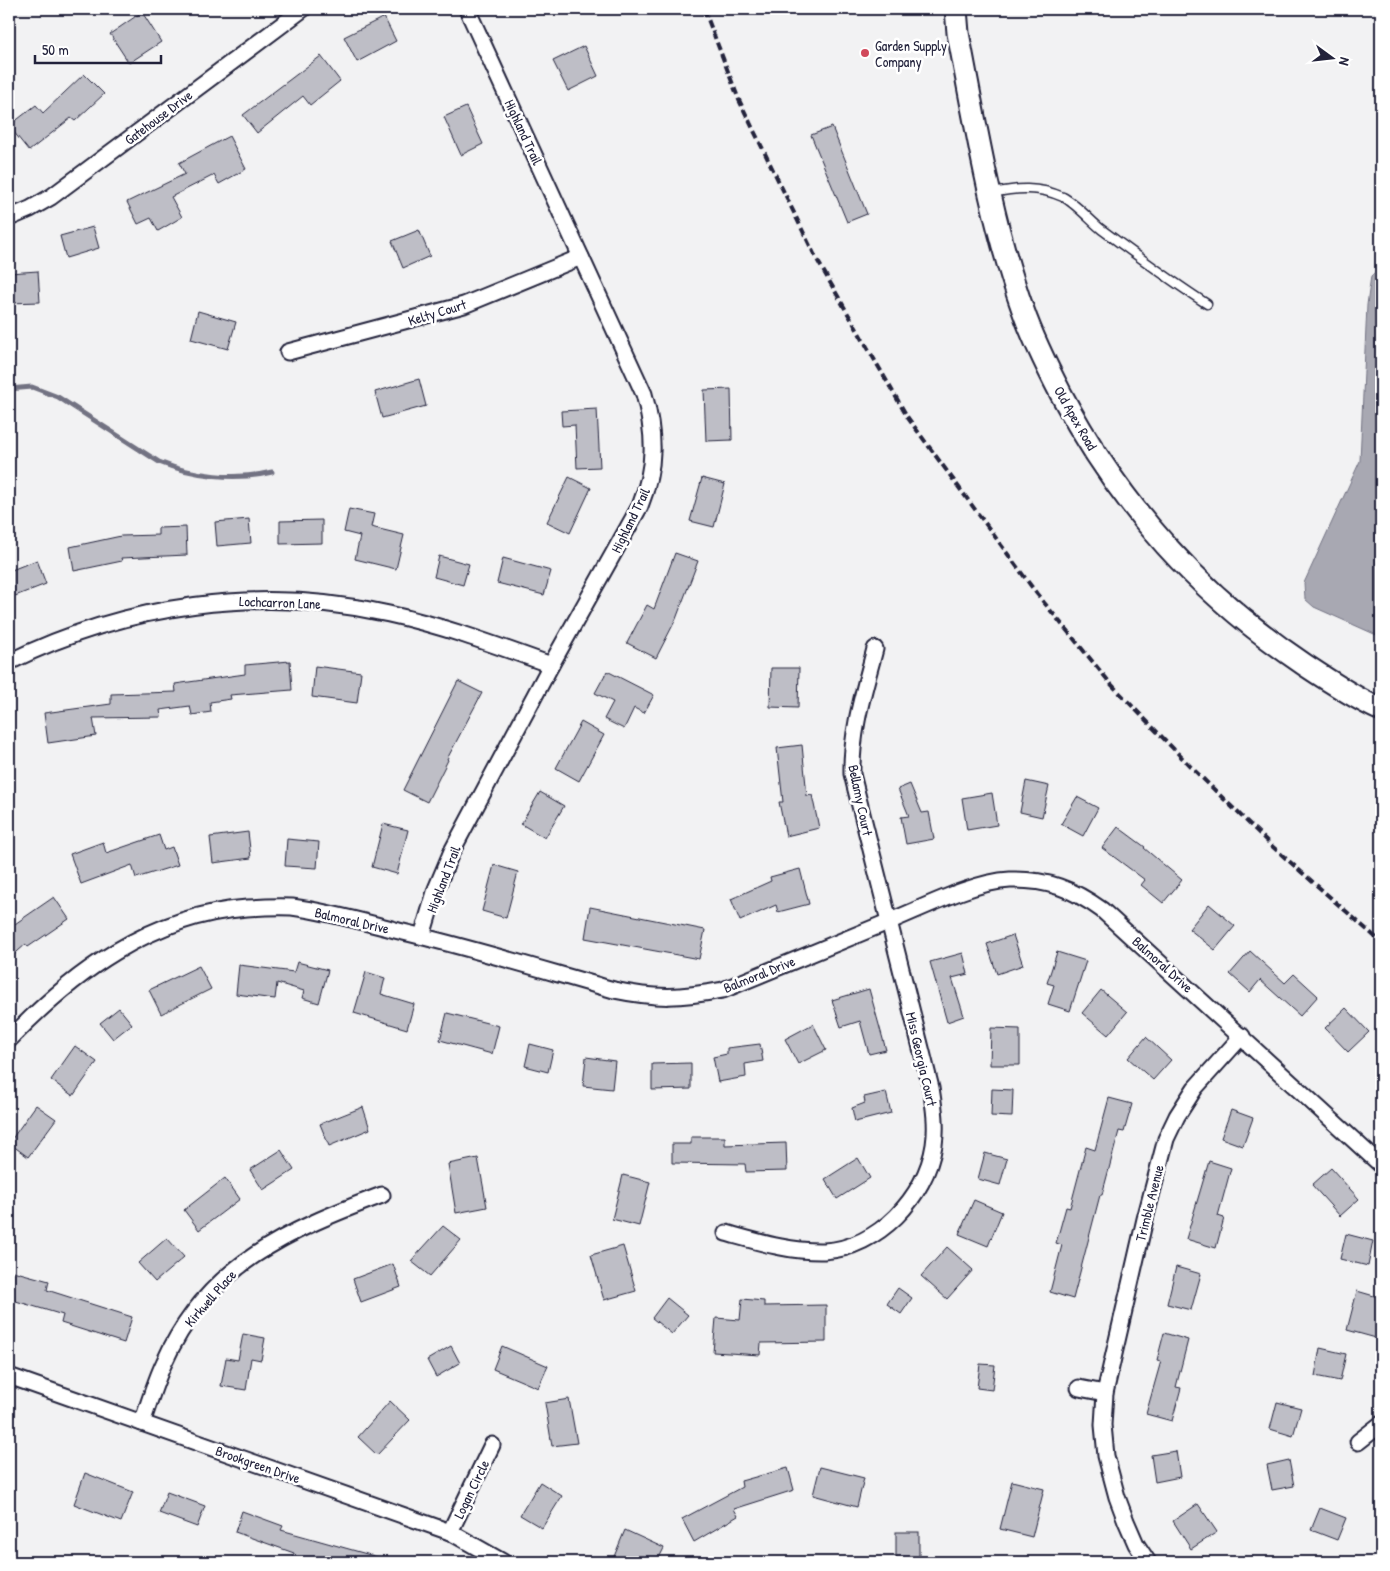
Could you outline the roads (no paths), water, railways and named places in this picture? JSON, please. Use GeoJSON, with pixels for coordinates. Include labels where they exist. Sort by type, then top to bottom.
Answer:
{"type":"FeatureCollection","features":[{"type":"Feature","properties":{"kind":"main road","name":"Old Apex Road"},"geometry":{"type":"LineString","coordinates":[[956,9],[958,33],[990,194],[1006,258],[1023,311],[1047,366],[1078,425],[1117,487],[1176,558],[1213,594],[1283,650],[1320,675],[1381,710]]}},
{"type":"Feature","properties":{"kind":"street","name":"Gatehouse Drive"},"geometry":{"type":"LineString","coordinates":[[9,218],[51,197],[303,9]]}},
{"type":"Feature","properties":{"kind":"street","name":"Highland Trail"},"geometry":{"type":"LineString","coordinates":[[422,936],[436,889],[452,851],[640,506],[648,486],[653,442],[650,417],[644,394],[467,9]]}},
{"type":"Feature","properties":{"kind":"street","name":"Kelty Court"},"geometry":{"type":"LineString","coordinates":[[288,352],[464,305],[581,257]]}},
{"type":"Feature","properties":{"kind":"street","name":"Lochcarron Lane"},"geometry":{"type":"LineString","coordinates":[[9,662],[31,651],[89,628],[188,606],[217,601],[246,600],[304,601],[362,608],[471,637],[552,665]]}},
{"type":"Feature","properties":{"kind":"street","name":"Bellamy Court"},"geometry":{"type":"LineString","coordinates":[[876,649],[862,696],[852,742],[852,774],[890,921]]}},
{"type":"Feature","properties":{"kind":"street","name":"Balmoral Drive"},"geometry":{"type":"LineString","coordinates":[[9,1040],[28,1020],[59,993],[116,950],[149,933],[202,914],[236,909],[291,907],[329,913],[422,936],[614,990],[663,998],[691,996],[723,990],[943,899],[996,882],[1028,880],[1049,883],[1066,889],[1083,896],[1102,910],[1381,1165]]}},
{"type":"Feature","properties":{"kind":"street","name":"Miss Georgia Court"},"geometry":{"type":"LineString","coordinates":[[726,1233],[784,1249],[805,1251],[841,1248],[873,1234],[888,1224],[914,1196],[925,1177],[934,1144],[936,1121],[932,1096],[890,921]]}},
{"type":"Feature","properties":{"kind":"street","name":"Trimble Avenue"},"geometry":{"type":"LineString","coordinates":[[1148,1562],[1136,1544],[1126,1521],[1108,1464],[1103,1425],[1105,1393],[1166,1139],[1194,1088],[1242,1036]]}},
{"type":"Feature","properties":{"kind":"street","name":"Kirkwell Place"},"geometry":{"type":"LineString","coordinates":[[142,1423],[163,1363],[174,1343],[187,1322],[226,1276],[268,1245],[330,1214],[382,1195]]}},
{"type":"Feature","properties":{"kind":"street","name":"Brookgreen Drive"},"geometry":{"type":"LineString","coordinates":[[9,1376],[450,1532],[503,1562]]}},
{"type":"Feature","properties":{"kind":"street"},"geometry":{"type":"LineString","coordinates":[[1079,1388],[1105,1393]]}},
{"type":"Feature","properties":{"kind":"street"},"geometry":{"type":"LineString","coordinates":[[1358,1442],[1381,1424]]}},
{"type":"Feature","properties":{"kind":"street","name":"Logan Circle"},"geometry":{"type":"LineString","coordinates":[[450,1532],[492,1445]]}},
{"type":"Feature","properties":{"kind":"lane"},"geometry":{"type":"LineString","coordinates":[[990,194],[1014,188],[1039,190],[1064,198],[1145,262],[1207,304]]}},
{"type":"Feature","properties":{"kind":"waterway"},"geometry":{"type":"LineString","coordinates":[[9,389],[32,387],[58,397],[159,462],[172,467],[215,476],[244,476],[272,472]]}},
{"type":"Feature","properties":{"kind":"railway"},"geometry":{"type":"LineString","coordinates":[[704,9],[739,100],[816,258],[908,418],[1037,594],[1111,684],[1190,766],[1273,847],[1381,942]]}},
{"type":"Feature","properties":{"kind":"place","name":"Garden Supply Company"},"geometry":{"type":"Point","coordinates":[865,53]}}]}
